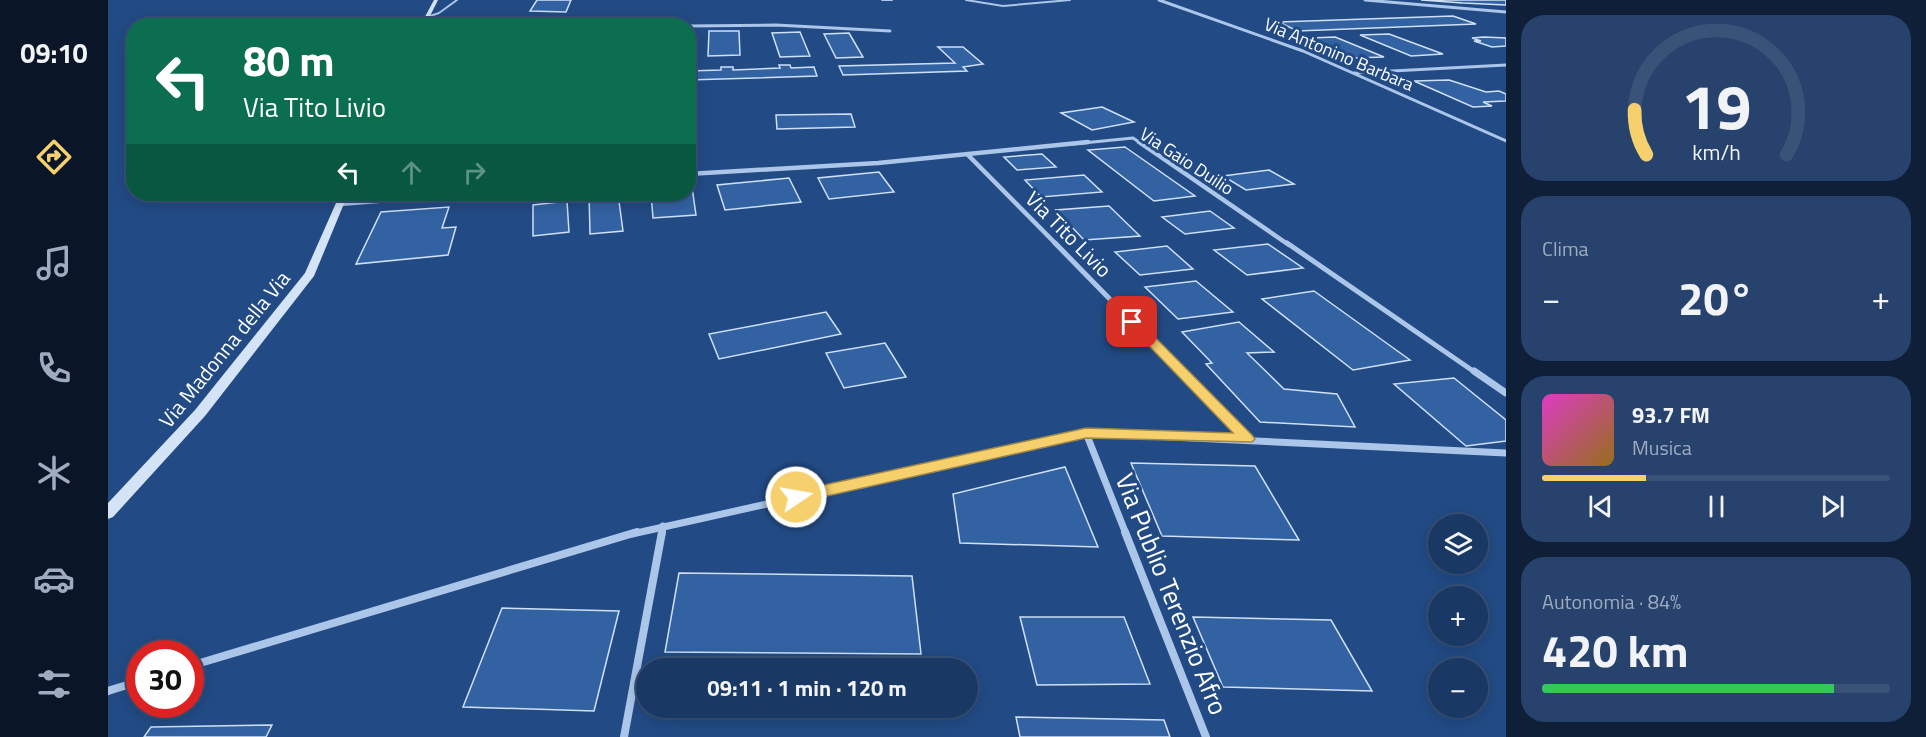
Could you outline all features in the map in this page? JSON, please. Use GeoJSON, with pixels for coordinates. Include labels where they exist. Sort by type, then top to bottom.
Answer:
{"type":"FeatureCollection","features":[{"type":"Feature","properties":{"kind":"street"},"geometry":{"type":"LineString","coordinates":[[427,17],[436,0]]}},
{"type":"Feature","properties":{"kind":"street","name":"Via Antonino Barbara"},"geometry":{"type":"LineString","coordinates":[[1159,0],[1277,40],[1506,141]]}},
{"type":"Feature","properties":{"kind":"street"},"geometry":{"type":"LineString","coordinates":[[1365,0],[1506,12]]}},
{"type":"Feature","properties":{"kind":"street"},"geometry":{"type":"LineString","coordinates":[[696,26],[776,25],[890,31]]}},
{"type":"Feature","properties":{"kind":"street"},"geometry":{"type":"LineString","coordinates":[[1353,73],[1506,65]]}},
{"type":"Feature","properties":{"kind":"street","name":"Via Gaio Duilio"},"geometry":{"type":"LineString","coordinates":[[696,174],[878,164],[1133,138],[1506,393]]}},
{"type":"Feature","properties":{"kind":"street","name":"Via Tito Livio"},"geometry":{"type":"LineString","coordinates":[[968,155],[1247,439]]}},
{"type":"Feature","properties":{"kind":"street","name":"Via Madonna della Via"},"geometry":{"type":"LineString","coordinates":[[108,513],[200,413],[310,274],[341,201]]}},
{"type":"Feature","properties":{"kind":"street"},"geometry":{"type":"LineString","coordinates":[[204,662],[663,526],[1086,433],[1506,453]]}},
{"type":"Feature","properties":{"kind":"street","name":"Via Publio Terenzio Afro"},"geometry":{"type":"LineString","coordinates":[[1086,433],[1206,737]]}},
{"type":"Feature","properties":{"kind":"street"},"geometry":{"type":"LineString","coordinates":[[624,737],[663,526]]}},
{"type":"Feature","properties":{"kind":"street"},"geometry":{"type":"LineString","coordinates":[[108,691],[126,685]]}},
{"type":"Feature","properties":{"kind":"lane"},"geometry":{"type":"LineString","coordinates":[[427,17],[439,13],[457,0]]}},
{"type":"Feature","properties":{"kind":"lane"},"geometry":{"type":"LineString","coordinates":[[882,0],[892,0]]}},
{"type":"Feature","properties":{"kind":"lane"},"geometry":{"type":"LineString","coordinates":[[966,0],[1003,6],[1070,0]]}},
{"type":"Feature","properties":{"kind":"building"},"geometry":{"type":"Polygon","coordinates":[[[537,0],[571,0],[566,12],[530,11],[537,0]]]}},
{"type":"Feature","properties":{"kind":"building"},"geometry":{"type":"Polygon","coordinates":[[[1421,0],[1506,0],[1506,5],[1463,3],[1421,0]]]}},
{"type":"Feature","properties":{"kind":"building"},"geometry":{"type":"Polygon","coordinates":[[[1453,16],[1476,24],[1297,31],[1279,22],[1453,16]]]}},
{"type":"Feature","properties":{"kind":"building"},"geometry":{"type":"Polygon","coordinates":[[[709,31],[739,31],[740,55],[708,56],[709,31]]]}},
{"type":"Feature","properties":{"kind":"building"},"geometry":{"type":"Polygon","coordinates":[[[800,32],[810,56],[780,57],[772,33],[800,32]]]}},
{"type":"Feature","properties":{"kind":"building"},"geometry":{"type":"Polygon","coordinates":[[[849,33],[863,57],[836,58],[824,34],[849,33]]]}},
{"type":"Feature","properties":{"kind":"building"},"geometry":{"type":"Polygon","coordinates":[[[1389,34],[1443,54],[1411,56],[1360,35],[1389,34]]]}},
{"type":"Feature","properties":{"kind":"building"},"geometry":{"type":"Polygon","coordinates":[[[1335,37],[1384,57],[1355,58],[1309,38],[1335,37]]]}},
{"type":"Feature","properties":{"kind":"building"},"geometry":{"type":"Polygon","coordinates":[[[1472,38],[1506,38],[1506,46],[1492,47],[1474,41],[1481,41],[1472,38]]]}},
{"type":"Feature","properties":{"kind":"building"},"geometry":{"type":"Polygon","coordinates":[[[938,47],[963,47],[983,64],[963,67],[967,71],[843,75],[839,66],[955,63],[938,47]]]}},
{"type":"Feature","properties":{"kind":"building"},"geometry":{"type":"Polygon","coordinates":[[[779,65],[790,65],[791,68],[814,67],[817,76],[696,80],[696,71],[721,70],[721,67],[733,67],[733,70],[780,68],[779,65]]]}},
{"type":"Feature","properties":{"kind":"building"},"geometry":{"type":"Polygon","coordinates":[[[1449,80],[1486,92],[1499,91],[1506,94],[1506,101],[1483,102],[1492,106],[1473,107],[1414,81],[1449,80]]]}},
{"type":"Feature","properties":{"kind":"building"},"geometry":{"type":"Polygon","coordinates":[[[1102,107],[1134,122],[1092,130],[1061,113],[1102,107]]]}},
{"type":"Feature","properties":{"kind":"building"},"geometry":{"type":"Polygon","coordinates":[[[851,114],[855,127],[777,129],[776,115],[851,114]]]}},
{"type":"Feature","properties":{"kind":"building"},"geometry":{"type":"Polygon","coordinates":[[[1125,147],[1195,196],[1154,201],[1088,150],[1125,147]]]}},
{"type":"Feature","properties":{"kind":"building"},"geometry":{"type":"Polygon","coordinates":[[[1042,154],[1056,167],[1017,170],[1004,157],[1042,154]]]}},
{"type":"Feature","properties":{"kind":"building"},"geometry":{"type":"Polygon","coordinates":[[[1269,170],[1294,184],[1246,190],[1223,176],[1269,170]]]}},
{"type":"Feature","properties":{"kind":"building"},"geometry":{"type":"Polygon","coordinates":[[[879,172],[894,192],[829,199],[818,178],[879,172]]]}},
{"type":"Feature","properties":{"kind":"building"},"geometry":{"type":"Polygon","coordinates":[[[1084,175],[1102,192],[1041,197],[1025,180],[1084,175]]]}},
{"type":"Feature","properties":{"kind":"building"},"geometry":{"type":"Polygon","coordinates":[[[789,178],[801,202],[725,210],[717,185],[789,178]]]}},
{"type":"Feature","properties":{"kind":"building"},"geometry":{"type":"Polygon","coordinates":[[[567,201],[569,232],[533,236],[533,205],[567,201]]]}},
{"type":"Feature","properties":{"kind":"building"},"geometry":{"type":"Polygon","coordinates":[[[589,201],[619,201],[623,231],[590,234],[589,201]]]}},
{"type":"Feature","properties":{"kind":"building"},"geometry":{"type":"Polygon","coordinates":[[[652,201],[694,201],[696,215],[653,218],[652,201]]]}},
{"type":"Feature","properties":{"kind":"building"},"geometry":{"type":"Polygon","coordinates":[[[1109,206],[1140,236],[1084,240],[1056,210],[1109,206]]]}},
{"type":"Feature","properties":{"kind":"building"},"geometry":{"type":"Polygon","coordinates":[[[449,207],[442,228],[456,227],[448,255],[356,264],[381,212],[449,207]]]}},
{"type":"Feature","properties":{"kind":"building"},"geometry":{"type":"Polygon","coordinates":[[[1210,211],[1234,228],[1185,234],[1162,217],[1210,211]]]}},
{"type":"Feature","properties":{"kind":"building"},"geometry":{"type":"Polygon","coordinates":[[[1268,244],[1303,268],[1247,275],[1214,250],[1268,244]]]}},
{"type":"Feature","properties":{"kind":"building"},"geometry":{"type":"Polygon","coordinates":[[[1167,246],[1193,269],[1140,275],[1115,252],[1167,246]]]}},
{"type":"Feature","properties":{"kind":"building"},"geometry":{"type":"Polygon","coordinates":[[[1196,281],[1233,312],[1178,319],[1145,287],[1196,281]]]}},
{"type":"Feature","properties":{"kind":"building"},"geometry":{"type":"Polygon","coordinates":[[[1314,291],[1410,360],[1353,370],[1262,299],[1314,291]]]}},
{"type":"Feature","properties":{"kind":"building"},"geometry":{"type":"Polygon","coordinates":[[[826,312],[841,334],[719,359],[709,334],[826,312]]]}},
{"type":"Feature","properties":{"kind":"building"},"geometry":{"type":"Polygon","coordinates":[[[1239,322],[1274,352],[1247,353],[1284,389],[1337,394],[1355,427],[1260,422],[1206,364],[1212,363],[1182,332],[1239,322]]]}},
{"type":"Feature","properties":{"kind":"building"},"geometry":{"type":"Polygon","coordinates":[[[885,343],[906,377],[844,388],[826,353],[885,343]]]}},
{"type":"Feature","properties":{"kind":"building"},"geometry":{"type":"Polygon","coordinates":[[[1454,378],[1506,420],[1506,441],[1466,446],[1394,384],[1454,378]]]}},
{"type":"Feature","properties":{"kind":"building"},"geometry":{"type":"Polygon","coordinates":[[[1131,463],[1255,466],[1299,540],[1162,536],[1131,463]]]}},
{"type":"Feature","properties":{"kind":"building"},"geometry":{"type":"Polygon","coordinates":[[[1065,467],[1098,547],[960,543],[953,494],[1065,467]]]}},
{"type":"Feature","properties":{"kind":"building"},"geometry":{"type":"Polygon","coordinates":[[[679,573],[912,576],[921,654],[665,652],[679,573]]]}},
{"type":"Feature","properties":{"kind":"building"},"geometry":{"type":"Polygon","coordinates":[[[502,608],[619,611],[594,711],[463,707],[502,608]]]}},
{"type":"Feature","properties":{"kind":"building"},"geometry":{"type":"Polygon","coordinates":[[[1020,617],[1124,617],[1150,684],[1037,685],[1020,617]]]}},
{"type":"Feature","properties":{"kind":"building"},"geometry":{"type":"Polygon","coordinates":[[[1193,617],[1331,620],[1372,691],[1223,687],[1193,617]]]}},
{"type":"Feature","properties":{"kind":"building"},"geometry":{"type":"Polygon","coordinates":[[[1016,717],[1164,720],[1170,737],[1020,737],[1016,717]]]}},
{"type":"Feature","properties":{"kind":"building"},"geometry":{"type":"Polygon","coordinates":[[[272,725],[266,737],[144,737],[151,727],[272,725]]]}},
{"type":"Feature","properties":{"kind":"route"},"geometry":{"type":"LineString","coordinates":[[796,497],[1086,433],[1247,439],[1132,322]]}}]}
